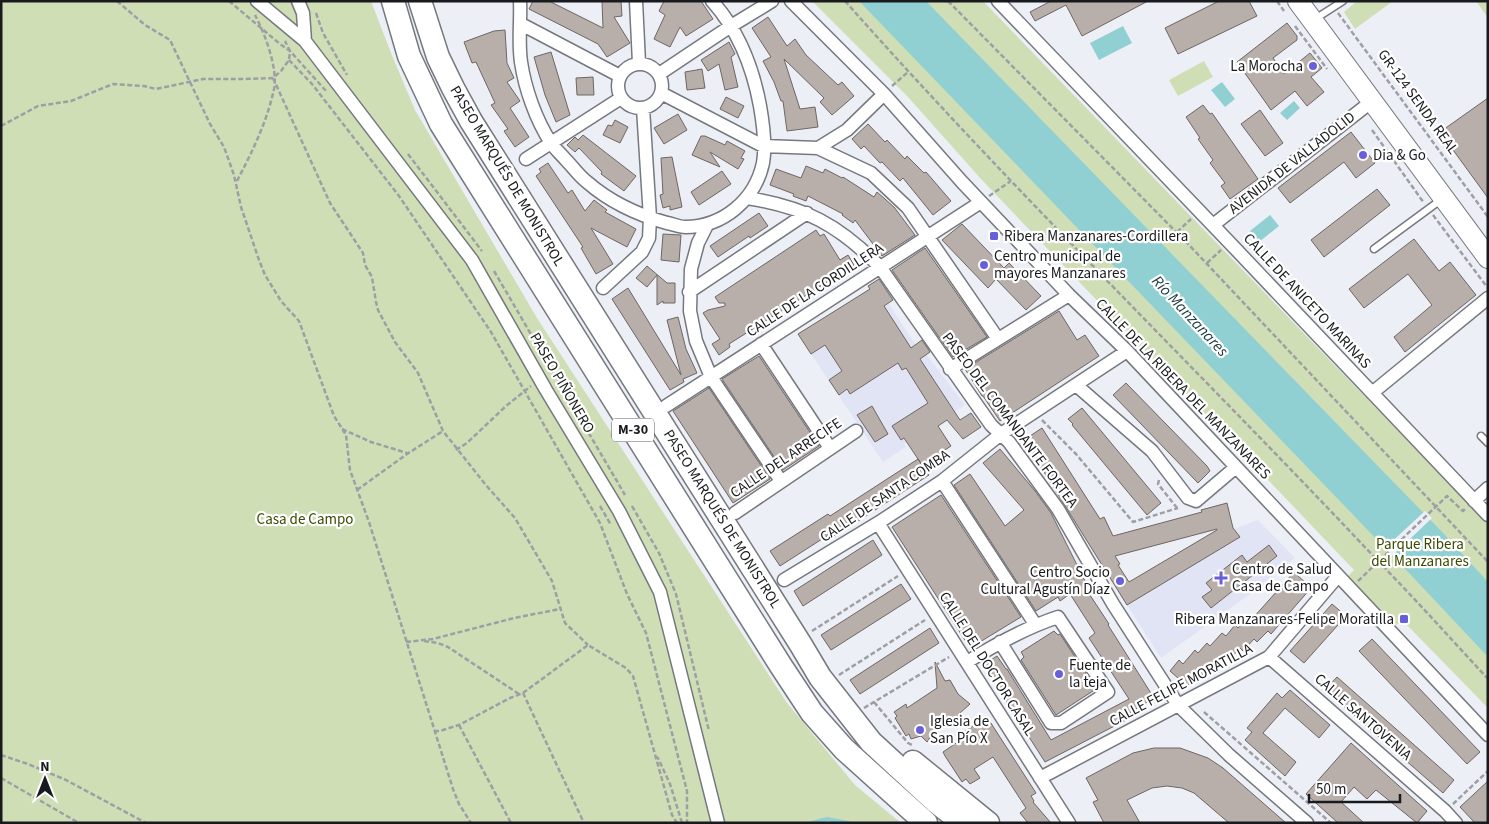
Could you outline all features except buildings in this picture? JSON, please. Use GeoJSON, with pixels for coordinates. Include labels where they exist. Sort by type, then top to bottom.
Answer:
{"type":"FeatureCollection","features":[{"type":"Feature","properties":{"kind":"highway","name":"PASEO MARQUÉS DE MONISTROL"},"geometry":{"type":"LineString","coordinates":[[393,1],[409,56],[441,124],[781,666],[812,713],[844,749],[926,823]]}},
{"type":"Feature","properties":{"kind":"highway","name":"PASEO MARQUÉS DE MONISTROL"},"geometry":{"type":"LineString","coordinates":[[420,1],[438,57],[476,130],[820,677],[854,709],[870,742],[935,801],[963,823]]}},
{"type":"Feature","properties":{"kind":"highway"},"geometry":{"type":"LineString","coordinates":[[431,1],[437,25],[438,57]]}},
{"type":"Feature","properties":{"kind":"highway"},"geometry":{"type":"LineString","coordinates":[[854,709],[876,731],[988,823]]}},
{"type":"Feature","properties":{"kind":"main road","name":"AVENIDA DE VALLADOLID"},"geometry":{"type":"LineString","coordinates":[[1292,8],[1436,204],[1488,258]]}},
{"type":"Feature","properties":{"kind":"street"},"geometry":{"type":"LineString","coordinates":[[298,1],[302,13],[305,41]]}},
{"type":"Feature","properties":{"kind":"street"},"geometry":{"type":"LineString","coordinates":[[520,1],[521,61],[530,95],[551,143],[586,182],[620,205],[650,218],[684,227],[707,225],[727,216],[747,198],[757,181],[763,161],[761,114],[755,82],[746,55],[731,26],[712,1]]}},
{"type":"Feature","properties":{"kind":"street"},"geometry":{"type":"LineString","coordinates":[[636,1],[639,64]]}},
{"type":"Feature","properties":{"kind":"street"},"geometry":{"type":"LineString","coordinates":[[659,74],[772,1]]}},
{"type":"Feature","properties":{"kind":"street","name":"CALLE DE LA RIBERA DEL MANZANARES"},"geometry":{"type":"LineString","coordinates":[[791,1],[884,94],[980,202],[1069,295],[1127,352],[1488,736]]}},
{"type":"Feature","properties":{"kind":"street","name":"CALLE DE ANICETO MARINAS"},"geometry":{"type":"LineString","coordinates":[[998,1],[1488,515]]}},
{"type":"Feature","properties":{"kind":"street","name":"PASEO PIÑONERO"},"geometry":{"type":"LineString","coordinates":[[254,5],[305,41],[472,260],[629,531],[660,592],[718,823]]}},
{"type":"Feature","properties":{"kind":"street"},"geometry":{"type":"LineString","coordinates":[[521,24],[620,76]]}},
{"type":"Feature","properties":{"kind":"street"},"geometry":{"type":"LineString","coordinates":[[639,64],[650,66],[659,74],[661,80],[660,93],[654,103],[643,108],[631,106],[621,98],[617,87],[620,76],[628,67],[639,64]]}},
{"type":"Feature","properties":{"kind":"street"},"geometry":{"type":"LineString","coordinates":[[660,93],[763,146],[818,148],[871,173],[908,208],[998,339]]}},
{"type":"Feature","properties":{"kind":"street"},"geometry":{"type":"LineString","coordinates":[[818,148],[847,130],[884,94]]}},
{"type":"Feature","properties":{"kind":"street"},"geometry":{"type":"LineString","coordinates":[[526,159],[621,98]]}},
{"type":"Feature","properties":{"kind":"street","name":"AVENIDA DE VALLADOLID"},"geometry":{"type":"LineString","coordinates":[[1213,225],[1365,107]]}},
{"type":"Feature","properties":{"kind":"street"},"geometry":{"type":"LineString","coordinates":[[603,288],[642,252],[649,238],[650,218],[643,108]]}},
{"type":"Feature","properties":{"kind":"street","name":"PASEO DEL COMANDANTE FORTEA"},"geometry":{"type":"LineString","coordinates":[[747,198],[770,202],[807,213],[838,230],[861,248],[880,267],[991,425],[1001,434],[1058,509],[1112,604],[1178,705],[1229,755],[1307,823]]}},
{"type":"Feature","properties":{"kind":"street","name":"CALLE DE LA CORDILLERA"},"geometry":{"type":"LineString","coordinates":[[666,406],[980,202]]}},
{"type":"Feature","properties":{"kind":"street"},"geometry":{"type":"LineString","coordinates":[[689,292],[807,213]]}},
{"type":"Feature","properties":{"kind":"street"},"geometry":{"type":"LineString","coordinates":[[707,225],[693,256],[689,292],[690,311],[696,342],[711,377],[781,481]]}},
{"type":"Feature","properties":{"kind":"street"},"geometry":{"type":"LineString","coordinates":[[950,369],[1069,295]]}},
{"type":"Feature","properties":{"kind":"street"},"geometry":{"type":"LineString","coordinates":[[1372,393],[1488,298]]}},
{"type":"Feature","properties":{"kind":"street"},"geometry":{"type":"LineString","coordinates":[[761,344],[830,448]]}},
{"type":"Feature","properties":{"kind":"street","name":"CALLE DE SANTA COMBA"},"geometry":{"type":"LineString","coordinates":[[784,580],[878,523],[942,481],[1001,434],[1127,352]]}},
{"type":"Feature","properties":{"kind":"street"},"geometry":{"type":"LineString","coordinates":[[1076,385],[1152,451],[1188,498],[1196,501],[1236,467]]}},
{"type":"Feature","properties":{"kind":"street","name":"CALLE DEL ARRECIFE"},"geometry":{"type":"LineString","coordinates":[[735,513],[856,431]]}},
{"type":"Feature","properties":{"kind":"street"},"geometry":{"type":"LineString","coordinates":[[942,481],[1035,624]]}},
{"type":"Feature","properties":{"kind":"street"},"geometry":{"type":"LineString","coordinates":[[1474,501],[1488,488]]}},
{"type":"Feature","properties":{"kind":"street","name":"CALLE DEL DOCTOR CASAL"},"geometry":{"type":"LineString","coordinates":[[878,523],[1068,823]]}},
{"type":"Feature","properties":{"kind":"street","name":"CALLE FELIPE MORATILLA"},"geometry":{"type":"LineString","coordinates":[[1040,778],[1269,657],[1338,576]]}},
{"type":"Feature","properties":{"kind":"street"},"geometry":{"type":"LineString","coordinates":[[966,662],[1000,642],[1035,624],[1058,617],[1108,692],[1061,723],[1051,723],[1000,642]]}},
{"type":"Feature","properties":{"kind":"street","name":"CALLE SANTOVENIA"},"geometry":{"type":"LineString","coordinates":[[1269,657],[1446,811],[1456,823]]}},
{"type":"Feature","properties":{"kind":"lane"},"geometry":{"type":"LineString","coordinates":[[1302,22],[1343,1]]}},
{"type":"Feature","properties":{"kind":"lane"},"geometry":{"type":"LineString","coordinates":[[1374,249],[1436,204]]}},
{"type":"Feature","properties":{"kind":"lane"},"geometry":{"type":"LineString","coordinates":[[1481,436],[1488,443]]}},
{"type":"Feature","properties":{"kind":"path"},"geometry":{"type":"LineString","coordinates":[[117,1],[145,25],[170,40],[210,124],[224,147],[236,183],[241,207],[265,275],[281,301],[299,321],[325,396],[347,439],[349,463],[357,490],[369,522],[456,800],[471,823]]}},
{"type":"Feature","properties":{"kind":"path"},"geometry":{"type":"LineString","coordinates":[[229,1],[290,51],[333,98]]}},
{"type":"Feature","properties":{"kind":"path"},"geometry":{"type":"LineString","coordinates":[[845,1],[908,72],[1011,181],[1379,561],[1488,679]]}},
{"type":"Feature","properties":{"kind":"path"},"geometry":{"type":"LineString","coordinates":[[948,1],[1177,232],[1488,562]]}},
{"type":"Feature","properties":{"kind":"path"},"geometry":{"type":"LineString","coordinates":[[1278,1],[1292,8]]}},
{"type":"Feature","properties":{"kind":"path"},"geometry":{"type":"LineString","coordinates":[[236,183],[258,140],[274,88],[272,60],[254,5]]}},
{"type":"Feature","properties":{"kind":"path","name":"GR-124 SENDA REAL"},"geometry":{"type":"LineString","coordinates":[[1333,7],[1488,217]]}},
{"type":"Feature","properties":{"kind":"path"},"geometry":{"type":"LineString","coordinates":[[1302,22],[1330,74]]}},
{"type":"Feature","properties":{"kind":"path"},"geometry":{"type":"LineString","coordinates":[[288,60],[312,84],[399,196],[491,332],[600,523],[627,594],[646,633],[686,791],[687,823]]}},
{"type":"Feature","properties":{"kind":"path"},"geometry":{"type":"LineString","coordinates":[[884,94],[908,72]]}},
{"type":"Feature","properties":{"kind":"path"},"geometry":{"type":"LineString","coordinates":[[1,126],[38,106],[71,101],[113,84],[156,88],[203,78],[274,78]]}},
{"type":"Feature","properties":{"kind":"path"},"geometry":{"type":"LineString","coordinates":[[274,78],[330,203],[363,254],[365,265],[372,277],[378,310],[395,342],[418,373],[443,431],[456,450],[515,518],[552,581],[565,622],[588,645],[626,668],[632,676],[672,815],[677,823]]}},
{"type":"Feature","properties":{"kind":"path"},"geometry":{"type":"LineString","coordinates":[[1365,107],[1436,204],[1488,288]]}},
{"type":"Feature","properties":{"kind":"path"},"geometry":{"type":"LineString","coordinates":[[980,202],[1011,181]]}},
{"type":"Feature","properties":{"kind":"path"},"geometry":{"type":"LineString","coordinates":[[1177,232],[1200,211]]}},
{"type":"Feature","properties":{"kind":"path"},"geometry":{"type":"LineString","coordinates":[[1207,264],[1229,242]]}},
{"type":"Feature","properties":{"kind":"path"},"geometry":{"type":"LineString","coordinates":[[456,450],[467,443],[506,406],[533,384],[530,379]]}},
{"type":"Feature","properties":{"kind":"path"},"geometry":{"type":"LineString","coordinates":[[1047,414],[1040,418],[1076,454],[1133,522],[1196,501]]}},
{"type":"Feature","properties":{"kind":"path"},"geometry":{"type":"LineString","coordinates":[[341,428],[371,442],[407,454]]}},
{"type":"Feature","properties":{"kind":"path"},"geometry":{"type":"LineString","coordinates":[[357,490],[443,431]]}},
{"type":"Feature","properties":{"kind":"path"},"geometry":{"type":"LineString","coordinates":[[1161,475],[1158,484],[1177,508]]}},
{"type":"Feature","properties":{"kind":"path"},"geometry":{"type":"LineString","coordinates":[[1350,588],[1447,496],[1463,511],[1474,501]]}},
{"type":"Feature","properties":{"kind":"path"},"geometry":{"type":"LineString","coordinates":[[598,502],[615,532]]}},
{"type":"Feature","properties":{"kind":"path"},"geometry":{"type":"LineString","coordinates":[[815,639],[810,632],[908,570]]}},
{"type":"Feature","properties":{"kind":"path"},"geometry":{"type":"LineString","coordinates":[[406,642],[424,641],[560,608]]}},
{"type":"Feature","properties":{"kind":"path"},"geometry":{"type":"LineString","coordinates":[[838,676],[935,613]]}},
{"type":"Feature","properties":{"kind":"path"},"geometry":{"type":"LineString","coordinates":[[424,641],[448,647],[521,693],[584,823]]}},
{"type":"Feature","properties":{"kind":"path"},"geometry":{"type":"LineString","coordinates":[[434,731],[459,725],[521,693],[588,645]]}},
{"type":"Feature","properties":{"kind":"path"},"geometry":{"type":"LineString","coordinates":[[854,709],[864,708],[959,650]]}},
{"type":"Feature","properties":{"kind":"path"},"geometry":{"type":"LineString","coordinates":[[874,702],[908,743],[915,746]]}},
{"type":"Feature","properties":{"kind":"path"},"geometry":{"type":"LineString","coordinates":[[1200,708],[1331,823]]}},
{"type":"Feature","properties":{"kind":"path"},"geometry":{"type":"LineString","coordinates":[[459,725],[511,823]]}},
{"type":"Feature","properties":{"kind":"path"},"geometry":{"type":"LineString","coordinates":[[1,755],[66,780],[146,823]]}},
{"type":"Feature","properties":{"kind":"path"},"geometry":{"type":"LineString","coordinates":[[655,757],[658,758],[670,784],[682,823]]}},
{"type":"Feature","properties":{"kind":"path"},"geometry":{"type":"LineString","coordinates":[[1446,811],[1488,771]]}},
{"type":"Feature","properties":{"kind":"path"},"geometry":{"type":"LineString","coordinates":[[1,778],[79,823]]}},
{"type":"Feature","properties":{"kind":"shaded area"},"geometry":{"type":"Polygon","coordinates":[[[889,304],[915,344],[918,343],[965,405],[904,444],[906,447],[883,462],[811,354],[889,304]]]}},
{"type":"Feature","properties":{"kind":"shaded area","name":"Centro de Salud Casa de Campo"},"geometry":{"type":"Polygon","coordinates":[[[1258,520],[1295,558],[1246,597],[1161,658],[1127,605],[1239,538],[1234,529],[1258,520]]]}},
{"type":"Feature","properties":{"kind":"green space","name":"Casa de Campo"},"geometry":{"type":"Polygon","coordinates":[[[1,1],[371,1],[415,110],[537,318],[787,703],[855,785],[901,823],[1,823],[1,1]]]}},
{"type":"Feature","properties":{"kind":"green space","name":"Parque Ribera del Manzanares"},"geometry":{"type":"Polygon","coordinates":[[[812,1],[983,1],[1488,524],[1488,708],[1404,622],[1395,625],[1348,576],[1354,570],[981,179],[908,97],[812,1]]]}},
{"type":"Feature","properties":{"kind":"green space"},"geometry":{"type":"Polygon","coordinates":[[[1357,1],[1393,1],[1355,29],[1344,12],[1357,1]]]}},
{"type":"Feature","properties":{"kind":"green space"},"geometry":{"type":"Polygon","coordinates":[[[1476,1],[1488,1],[1488,18],[1476,1]]]}},
{"type":"Feature","properties":{"kind":"green space"},"geometry":{"type":"Polygon","coordinates":[[[1204,61],[1213,77],[1178,96],[1169,80],[1204,61]]]}},
{"type":"Feature","properties":{"kind":"water","name":"Río Manzanares"},"geometry":{"type":"Polygon","coordinates":[[[859,1],[926,1],[1446,536],[1488,582],[1488,657],[1410,574],[859,1]]]}},
{"type":"Feature","properties":{"kind":"water"},"geometry":{"type":"Polygon","coordinates":[[[1123,26],[1132,43],[1099,60],[1090,43],[1123,26]]]}},
{"type":"Feature","properties":{"kind":"water"},"geometry":{"type":"Polygon","coordinates":[[[1222,82],[1235,99],[1225,107],[1211,90],[1222,82]]]}},
{"type":"Feature","properties":{"kind":"water"},"geometry":{"type":"Polygon","coordinates":[[[1294,101],[1300,108],[1287,120],[1280,113],[1294,101]]]}},
{"type":"Feature","properties":{"kind":"water"},"geometry":{"type":"Polygon","coordinates":[[[1270,215],[1279,226],[1259,242],[1250,231],[1270,215]]]}},
{"type":"Feature","properties":{"kind":"pier"},"geometry":{"type":"Polygon","coordinates":[[[1425,511],[1432,518],[1391,557],[1384,549],[1425,511]]]}},
{"type":"Feature","properties":{"kind":"waterway"},"geometry":{"type":"LineString","coordinates":[[812,823],[827,819],[848,823]]}},
{"type":"Feature","properties":{"kind":"place","name":"La Morocha"},"geometry":{"type":"Point","coordinates":[1313,66]}},
{"type":"Feature","properties":{"kind":"place","name":"Dia & Go"},"geometry":{"type":"Point","coordinates":[1363,155]}},
{"type":"Feature","properties":{"kind":"place","name":"Ribera Manzanares-Cordillera"},"geometry":{"type":"Point","coordinates":[994,236]}},
{"type":"Feature","properties":{"kind":"place","name":"Centro municipal de mayores Manzanares"},"geometry":{"type":"Point","coordinates":[984,265]}},
{"type":"Feature","properties":{"kind":"place","name":"Centro de Salud Casa de Campo"},"geometry":{"type":"Point","coordinates":[1221,578]}},
{"type":"Feature","properties":{"kind":"place","name":"Centro Socio Cultural Agustín Díaz"},"geometry":{"type":"Point","coordinates":[1120,581]}},
{"type":"Feature","properties":{"kind":"place","name":"Ribera Manzanares-Felipe Moratilla"},"geometry":{"type":"Point","coordinates":[1404,619]}},
{"type":"Feature","properties":{"kind":"place","name":"Fuente de la teja"},"geometry":{"type":"Point","coordinates":[1059,674]}},
{"type":"Feature","properties":{"kind":"place","name":"Iglesia de San Pío X"},"geometry":{"type":"Point","coordinates":[920,730]}}]}
